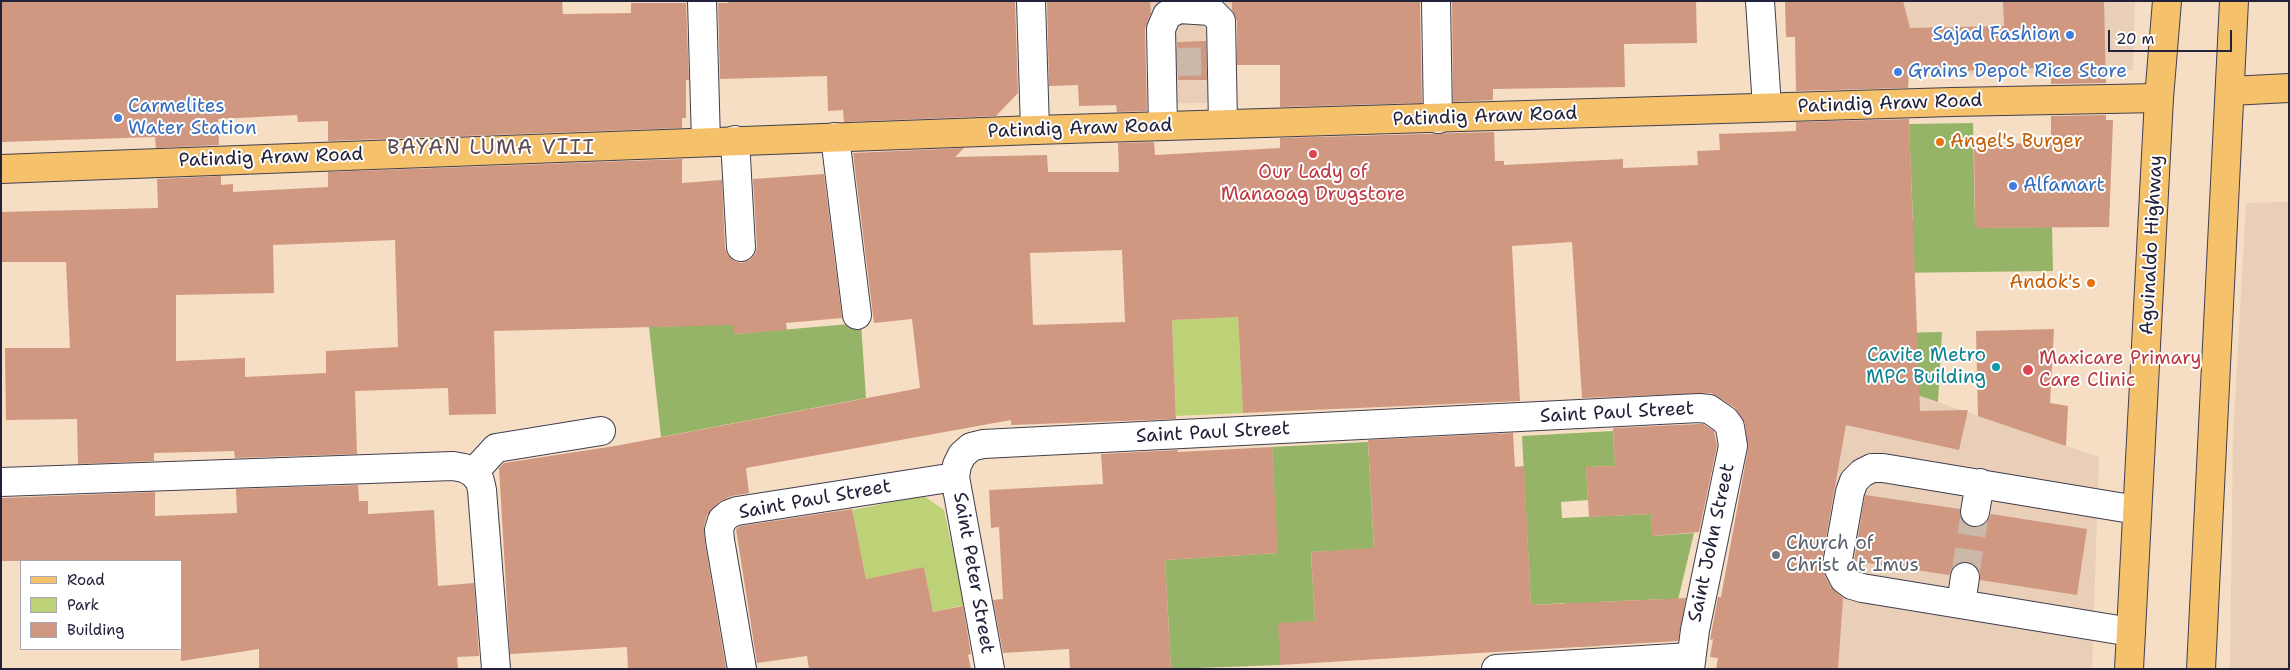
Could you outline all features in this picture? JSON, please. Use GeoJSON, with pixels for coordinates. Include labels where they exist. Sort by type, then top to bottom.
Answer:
{"type":"FeatureCollection","features":[{"type":"Feature","properties":{"kind":"main road","name":"Aguinaldo Highway"},"geometry":{"type":"LineString","coordinates":[[2129,669],[2167,1]]}},
{"type":"Feature","properties":{"kind":"main road"},"geometry":{"type":"LineString","coordinates":[[2201,669],[2234,1]]}},
{"type":"Feature","properties":{"kind":"main road"},"geometry":{"type":"LineString","coordinates":[[2230,91],[2289,88]]}},
{"type":"Feature","properties":{"kind":"main road","name":"Patindig Araw Road"},"geometry":{"type":"LineString","coordinates":[[1,169],[1035,130],[1438,119],[1767,107],[2160,98]]}},
{"type":"Feature","properties":{"kind":"street"},"geometry":{"type":"LineString","coordinates":[[702,1],[706,142]]}},
{"type":"Feature","properties":{"kind":"street"},"geometry":{"type":"LineString","coordinates":[[1031,1],[1035,130]]}},
{"type":"Feature","properties":{"kind":"street"},"geometry":{"type":"LineString","coordinates":[[1436,1],[1438,119]]}},
{"type":"Feature","properties":{"kind":"street"},"geometry":{"type":"LineString","coordinates":[[1760,1],[1767,107]]}},
{"type":"Feature","properties":{"kind":"street"},"geometry":{"type":"LineString","coordinates":[[1163,126],[1167,62],[1161,29],[1167,15],[1179,9],[1203,9],[1218,16],[1222,28],[1224,124]]}},
{"type":"Feature","properties":{"kind":"street"},"geometry":{"type":"LineString","coordinates":[[836,137],[857,314]]}},
{"type":"Feature","properties":{"kind":"street"},"geometry":{"type":"LineString","coordinates":[[735,140],[741,247]]}},
{"type":"Feature","properties":{"kind":"street","name":"Saint Paul Street"},"geometry":{"type":"LineString","coordinates":[[742,669],[720,540],[719,530],[722,520],[729,514],[737,511],[955,476],[956,465],[962,455],[971,447],[983,444],[1698,408],[1708,409],[1725,420]]}},
{"type":"Feature","properties":{"kind":"street","name":"Saint John Street"},"geometry":{"type":"LineString","coordinates":[[1690,663],[1733,446],[1730,427],[1725,420]]}},
{"type":"Feature","properties":{"kind":"street"},"geometry":{"type":"LineString","coordinates":[[474,473],[496,448],[601,431]]}},
{"type":"Feature","properties":{"kind":"street"},"geometry":{"type":"LineString","coordinates":[[1,482],[453,466],[464,468],[474,473],[480,481],[482,490],[496,669]]}},
{"type":"Feature","properties":{"kind":"street"},"geometry":{"type":"LineString","coordinates":[[2131,632],[1852,585],[1844,579],[1839,569],[1838,559],[1850,492],[1854,481],[1862,473],[1872,468],[1883,468],[1980,483],[2137,510]]}},
{"type":"Feature","properties":{"kind":"street","name":"Saint Peter Street"},"geometry":{"type":"LineString","coordinates":[[955,476],[990,669]]}},
{"type":"Feature","properties":{"kind":"street"},"geometry":{"type":"LineString","coordinates":[[1975,512],[1980,483]]}},
{"type":"Feature","properties":{"kind":"street"},"geometry":{"type":"LineString","coordinates":[[1961,604],[1965,578]]}},
{"type":"Feature","properties":{"kind":"street"},"geometry":{"type":"LineString","coordinates":[[1496,669],[1690,663]]}},
{"type":"Feature","properties":{"kind":"shaded area"},"geometry":{"type":"Polygon","coordinates":[[[1150,1],[1232,1],[1234,102],[1153,104],[1150,1]]]}},
{"type":"Feature","properties":{"kind":"shaded area"},"geometry":{"type":"Polygon","coordinates":[[[1903,1],[2135,1],[2133,70],[1921,77],[1903,1]]]}},
{"type":"Feature","properties":{"kind":"shaded area"},"geometry":{"type":"Polygon","coordinates":[[[2289,202],[2289,669],[2230,669],[2233,440],[2246,203],[2289,202]]]}},
{"type":"Feature","properties":{"kind":"shaded area"},"geometry":{"type":"Polygon","coordinates":[[[1855,374],[2099,457],[2092,669],[1803,669],[1855,374]]]}},
{"type":"Feature","properties":{"kind":"green space"},"geometry":{"type":"Polygon","coordinates":[[[1973,123],[1975,228],[2052,227],[2053,271],[1890,273],[1891,333],[1942,332],[1938,402],[1855,374],[1818,225],[1913,221],[1909,124],[1973,123]]]}},
{"type":"Feature","properties":{"kind":"green space"},"geometry":{"type":"Polygon","coordinates":[[[1238,317],[1243,413],[1176,416],[1172,320],[1238,317]]]}},
{"type":"Feature","properties":{"kind":"green space"},"geometry":{"type":"Polygon","coordinates":[[[861,323],[866,398],[661,437],[649,327],[734,324],[735,334],[861,323]]]}},
{"type":"Feature","properties":{"kind":"green space"},"geometry":{"type":"Polygon","coordinates":[[[1613,431],[1615,466],[1586,467],[1588,500],[1561,502],[1562,518],[1651,514],[1653,536],[1694,533],[1668,642],[1666,599],[1597,602],[1599,646],[1567,647],[1565,603],[1531,605],[1522,436],[1613,431]]]}},
{"type":"Feature","properties":{"kind":"green space"},"geometry":{"type":"Polygon","coordinates":[[[1368,442],[1374,549],[1311,552],[1315,621],[1280,665],[1171,669],[1165,560],[1277,553],[1272,447],[1368,442]]]}},
{"type":"Feature","properties":{"kind":"green space"},"geometry":{"type":"Polygon","coordinates":[[[924,496],[944,510],[965,605],[933,612],[924,567],[866,579],[852,510],[924,496]]]}},
{"type":"Feature","properties":{"kind":"building"},"geometry":{"type":"Polygon","coordinates":[[[1,1],[562,1],[563,14],[631,13],[631,3],[686,3],[689,80],[686,80],[686,118],[682,118],[682,128],[328,141],[328,121],[298,122],[297,115],[218,119],[219,145],[156,148],[155,137],[1,142],[1,1]]]}},
{"type":"Feature","properties":{"kind":"building"},"geometry":{"type":"Polygon","coordinates":[[[728,1],[1015,1],[1018,93],[996,116],[844,122],[843,110],[828,111],[827,76],[720,79],[718,3],[728,3],[728,1]]]}},
{"type":"Feature","properties":{"kind":"building"},"geometry":{"type":"Polygon","coordinates":[[[1047,1],[1150,1],[1151,13],[1145,29],[1147,111],[1117,112],[1116,105],[1079,106],[1078,85],[1049,86],[1047,1]]]}},
{"type":"Feature","properties":{"kind":"building"},"geometry":{"type":"Polygon","coordinates":[[[1232,1],[1420,1],[1422,103],[1280,107],[1280,65],[1237,65],[1237,21],[1232,10],[1232,1]]]}},
{"type":"Feature","properties":{"kind":"building"},"geometry":{"type":"Polygon","coordinates":[[[1452,1],[1696,1],[1697,43],[1624,44],[1625,87],[1493,89],[1493,100],[1453,102],[1452,1]]]}},
{"type":"Feature","properties":{"kind":"building"},"geometry":{"type":"Polygon","coordinates":[[[1785,1],[1903,1],[1910,28],[2004,26],[2003,1],[2104,1],[2106,83],[2051,84],[2051,72],[2036,73],[2036,68],[1909,73],[1908,88],[1796,91],[1795,37],[1786,37],[1785,1]]]}},
{"type":"Feature","properties":{"kind":"building"},"geometry":{"type":"Polygon","coordinates":[[[1206,41],[1207,80],[1178,80],[1177,42],[1206,41]]]}},
{"type":"Feature","properties":{"kind":"building"},"geometry":{"type":"Polygon","coordinates":[[[2106,115],[2106,120],[2113,120],[2109,227],[1975,228],[1974,144],[2051,143],[2051,116],[2106,115]]]}},
{"type":"Feature","properties":{"kind":"building"},"geometry":{"type":"Polygon","coordinates":[[[1909,119],[1920,411],[1968,410],[1959,450],[1846,425],[1822,560],[1825,576],[1830,586],[1843,598],[1838,669],[1716,669],[1718,658],[1710,657],[1713,639],[1710,640],[1718,597],[1721,597],[1748,449],[1745,424],[1734,407],[1711,393],[1582,398],[1572,242],[1512,246],[1520,401],[1243,413],[1238,317],[1172,320],[1176,419],[1011,425],[1011,420],[746,468],[749,493],[732,496],[719,502],[707,515],[704,526],[705,543],[726,668],[628,669],[627,647],[510,654],[499,468],[504,463],[615,446],[920,388],[912,319],[874,323],[853,153],[964,148],[955,157],[1047,155],[1048,172],[1119,172],[1118,143],[1154,142],[1155,155],[1280,148],[1280,138],[1494,132],[1495,161],[1504,161],[1504,165],[1623,159],[1623,168],[1698,165],[1697,151],[1720,150],[1719,134],[1796,131],[1796,122],[1909,119]],[[1122,250],[1030,253],[1033,325],[1125,322],[1122,250]]]}},
{"type":"Feature","properties":{"kind":"building"},"geometry":{"type":"Polygon","coordinates":[[[682,159],[682,183],[722,180],[725,248],[728,255],[734,261],[741,263],[750,260],[755,254],[757,247],[753,179],[824,174],[842,318],[786,323],[787,330],[734,334],[734,325],[494,331],[496,414],[449,415],[448,388],[355,391],[357,454],[235,458],[234,451],[154,453],[154,461],[78,464],[77,419],[6,420],[5,348],[70,348],[66,262],[1,262],[1,212],[158,208],[157,179],[221,176],[221,185],[233,184],[233,192],[328,187],[328,172],[682,159]],[[395,240],[273,245],[274,293],[176,295],[176,361],[245,358],[245,377],[326,373],[326,351],[398,347],[395,240]]]}},
{"type":"Feature","properties":{"kind":"building","name":"Cavite Metro MPC Building"},"geometry":{"type":"Polygon","coordinates":[[[2054,329],[2050,403],[2068,406],[2066,446],[1978,416],[1976,331],[2054,329]]]}},
{"type":"Feature","properties":{"kind":"building"},"geometry":{"type":"Polygon","coordinates":[[[1703,424],[1714,431],[1717,446],[1699,532],[1652,536],[1651,514],[1589,517],[1586,467],[1615,466],[1613,428],[1703,424]]]}},
{"type":"Feature","properties":{"kind":"building"},"geometry":{"type":"Polygon","coordinates":[[[1513,433],[1515,467],[1524,466],[1531,605],[1686,598],[1678,641],[1280,665],[1278,623],[1315,621],[1311,552],[1374,548],[1368,440],[1513,433]]]}},
{"type":"Feature","properties":{"kind":"building"},"geometry":{"type":"Polygon","coordinates":[[[1272,447],[1278,553],[1165,560],[1171,669],[1070,669],[1069,649],[1003,653],[993,600],[1003,599],[999,527],[991,528],[989,490],[1103,484],[1101,454],[1272,447]]]}},
{"type":"Feature","properties":{"kind":"building"},"geometry":{"type":"Polygon","coordinates":[[[358,485],[359,501],[368,501],[368,514],[434,510],[438,586],[474,583],[479,656],[457,657],[458,669],[259,669],[259,649],[181,661],[182,560],[1,561],[1,498],[155,492],[155,516],[237,513],[236,489],[358,485]]]}},
{"type":"Feature","properties":{"kind":"building"},"geometry":{"type":"Polygon","coordinates":[[[1865,495],[1960,509],[1960,517],[1965,524],[1973,527],[1980,527],[1987,522],[1991,514],[2087,529],[2077,595],[1980,580],[1979,571],[1975,565],[1968,562],[1959,563],[1949,575],[1854,561],[1865,495]]]}},
{"type":"Feature","properties":{"kind":"building"},"geometry":{"type":"Polygon","coordinates":[[[852,509],[866,579],[924,567],[933,612],[963,606],[971,654],[968,655],[971,669],[809,669],[807,656],[757,663],[736,529],[741,526],[852,509]]]}},
{"type":"Feature","properties":{"kind":"tunnel"},"geometry":{"type":"LineString","coordinates":[[1173,62],[1223,61]]}},
{"type":"Feature","properties":{"kind":"tunnel"},"geometry":{"type":"LineString","coordinates":[[1965,577],[1975,512]]}},
{"type":"Feature","properties":{"kind":"place","name":"Sajad Fashion"},"geometry":{"type":"Point","coordinates":[2070,35]}},
{"type":"Feature","properties":{"kind":"place","name":"Grains Depot Rice Store"},"geometry":{"type":"Point","coordinates":[1898,72]}},
{"type":"Feature","properties":{"kind":"place","name":"Carmelites Water Station"},"geometry":{"type":"Point","coordinates":[118,118]}},
{"type":"Feature","properties":{"kind":"place","name":"Angel's Burger"},"geometry":{"type":"Point","coordinates":[1940,142]}},
{"type":"Feature","properties":{"kind":"place","name":"Our Lady of Manaoag Drugstore"},"geometry":{"type":"Point","coordinates":[1313,154]}},
{"type":"Feature","properties":{"kind":"place","name":"Alfamart"},"geometry":{"type":"Point","coordinates":[2013,186]}},
{"type":"Feature","properties":{"kind":"place","name":"Andok's"},"geometry":{"type":"Point","coordinates":[2091,283]}},
{"type":"Feature","properties":{"kind":"place","name":"Cavite Metro MPC Building"},"geometry":{"type":"Point","coordinates":[1996,367]}},
{"type":"Feature","properties":{"kind":"place","name":"Maxicare Primary Care Clinic"},"geometry":{"type":"Point","coordinates":[2028,370]}},
{"type":"Feature","properties":{"kind":"place","name":"Church of Christ at Imus"},"geometry":{"type":"Point","coordinates":[1776,555]}},
{"type":"Feature","properties":{"kind":"district","name":"BAYAN LUMA VIII"},"geometry":{"type":"Point","coordinates":[491,149]}}]}
